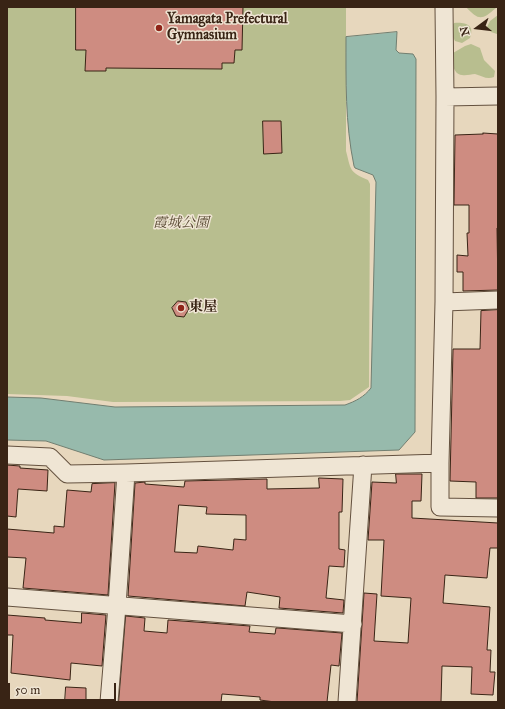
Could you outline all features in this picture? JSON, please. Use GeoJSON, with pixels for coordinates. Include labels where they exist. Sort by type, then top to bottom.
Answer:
{"type":"FeatureCollection","features":[{"type":"Feature","properties":{"kind":"street"},"geometry":{"type":"LineString","coordinates":[[444,7],[444,302],[440,507],[498,508]]}},
{"type":"Feature","properties":{"kind":"street"},"geometry":{"type":"LineString","coordinates":[[445,96],[498,96]]}},
{"type":"Feature","properties":{"kind":"street"},"geometry":{"type":"LineString","coordinates":[[444,302],[498,300]]}},
{"type":"Feature","properties":{"kind":"street"},"geometry":{"type":"LineString","coordinates":[[7,455],[50,456],[67,474],[440,463]]}},
{"type":"Feature","properties":{"kind":"street"},"geometry":{"type":"LineString","coordinates":[[347,702],[363,465]]}},
{"type":"Feature","properties":{"kind":"street"},"geometry":{"type":"LineString","coordinates":[[109,702],[126,473]]}},
{"type":"Feature","properties":{"kind":"street"},"geometry":{"type":"LineString","coordinates":[[7,597],[353,624]]}},
{"type":"Feature","properties":{"kind":"green space","name":"霞城公園"},"geometry":{"type":"Polygon","coordinates":[[[7,7],[346,7],[346,151],[352,170],[357,175],[368,180],[370,184],[369,387],[350,400],[340,401],[113,402],[67,396],[7,394],[7,7]]]}},
{"type":"Feature","properties":{"kind":"green space"},"geometry":{"type":"Polygon","coordinates":[[[466,7],[496,8],[484,17],[478,17],[466,7]]]}},
{"type":"Feature","properties":{"kind":"green space"},"geometry":{"type":"Polygon","coordinates":[[[498,15],[497,34],[491,32],[487,27],[490,21],[498,15]]]}},
{"type":"Feature","properties":{"kind":"green space"},"geometry":{"type":"Polygon","coordinates":[[[454,23],[468,25],[471,30],[470,38],[462,43],[455,41],[452,26],[454,23]]]}},
{"type":"Feature","properties":{"kind":"green space"},"geometry":{"type":"Polygon","coordinates":[[[471,44],[480,48],[484,60],[495,71],[494,77],[487,78],[475,74],[464,75],[456,72],[453,63],[453,53],[471,44]]]}},
{"type":"Feature","properties":{"kind":"shaded area"},"geometry":{"type":"Polygon","coordinates":[[[397,32],[396,50],[399,53],[413,54],[416,59],[415,432],[399,450],[104,460],[46,441],[7,440],[7,397],[41,398],[115,407],[345,405],[366,394],[371,388],[376,182],[373,175],[355,168],[354,166],[348,118],[346,37],[397,32]]]}},
{"type":"Feature","properties":{"kind":"building","name":"Yamagata Prefectural Gymnasium"},"geometry":{"type":"Polygon","coordinates":[[[76,7],[243,7],[242,50],[235,50],[234,63],[222,63],[222,69],[106,68],[106,71],[85,71],[86,50],[76,50],[76,7]]]}},
{"type":"Feature","properties":{"kind":"building"},"geometry":{"type":"Polygon","coordinates":[[[263,121],[281,121],[282,153],[264,154],[263,121]]]}},
{"type":"Feature","properties":{"kind":"building"},"geometry":{"type":"Polygon","coordinates":[[[483,133],[498,134],[498,290],[463,291],[463,272],[457,272],[457,255],[468,256],[467,233],[469,233],[469,205],[454,205],[455,135],[483,133]]]}},
{"type":"Feature","properties":{"kind":"building","name":"東屋"},"geometry":{"type":"Polygon","coordinates":[[[178,301],[186,302],[189,309],[184,317],[176,316],[172,308],[178,301]]]}},
{"type":"Feature","properties":{"kind":"building"},"geometry":{"type":"Polygon","coordinates":[[[498,310],[498,498],[476,498],[476,482],[450,481],[453,349],[480,349],[481,311],[498,310]]]}},
{"type":"Feature","properties":{"kind":"building"},"geometry":{"type":"Polygon","coordinates":[[[7,465],[20,466],[20,468],[48,470],[47,491],[18,489],[16,517],[7,516],[7,465]]]}},
{"type":"Feature","properties":{"kind":"building"},"geometry":{"type":"Polygon","coordinates":[[[396,474],[422,474],[421,501],[412,501],[412,518],[498,523],[498,548],[490,548],[487,578],[445,575],[443,603],[490,607],[487,650],[491,650],[490,672],[495,672],[493,695],[471,694],[472,667],[442,666],[441,702],[357,702],[364,593],[377,594],[374,641],[408,643],[411,598],[381,596],[384,540],[368,540],[372,482],[396,483],[396,474]]]}},
{"type":"Feature","properties":{"kind":"building"},"geometry":{"type":"Polygon","coordinates":[[[319,478],[343,479],[342,512],[339,512],[339,549],[345,550],[344,567],[329,566],[326,598],[344,600],[343,613],[279,608],[280,597],[247,592],[245,606],[128,596],[135,483],[145,482],[145,484],[184,487],[185,481],[267,479],[267,489],[319,488],[319,478]],[[179,505],[175,552],[197,553],[198,546],[233,550],[234,539],[246,540],[246,515],[206,514],[207,507],[179,505]]]}},
{"type":"Feature","properties":{"kind":"building"},"geometry":{"type":"Polygon","coordinates":[[[115,483],[108,595],[23,588],[26,558],[7,557],[7,529],[54,533],[54,526],[64,527],[67,490],[91,492],[92,484],[115,483]]]}},
{"type":"Feature","properties":{"kind":"building"},"geometry":{"type":"Polygon","coordinates":[[[82,613],[106,615],[102,666],[71,663],[70,680],[11,673],[13,635],[7,635],[7,615],[81,623],[82,613]]]}},
{"type":"Feature","properties":{"kind":"building"},"geometry":{"type":"Polygon","coordinates":[[[126,616],[145,618],[144,631],[167,633],[168,620],[250,626],[249,632],[275,634],[276,628],[342,633],[339,666],[331,665],[327,702],[275,702],[260,700],[260,697],[222,694],[221,702],[119,702],[126,616]]]}},
{"type":"Feature","properties":{"kind":"building"},"geometry":{"type":"Polygon","coordinates":[[[66,687],[86,688],[86,702],[65,702],[66,687]]]}},
{"type":"Feature","properties":{"kind":"place","name":"Yamagata Prefectural Gymnasium"},"geometry":{"type":"Point","coordinates":[159,28]}},
{"type":"Feature","properties":{"kind":"place","name":"東屋"},"geometry":{"type":"Point","coordinates":[181,308]}}]}
